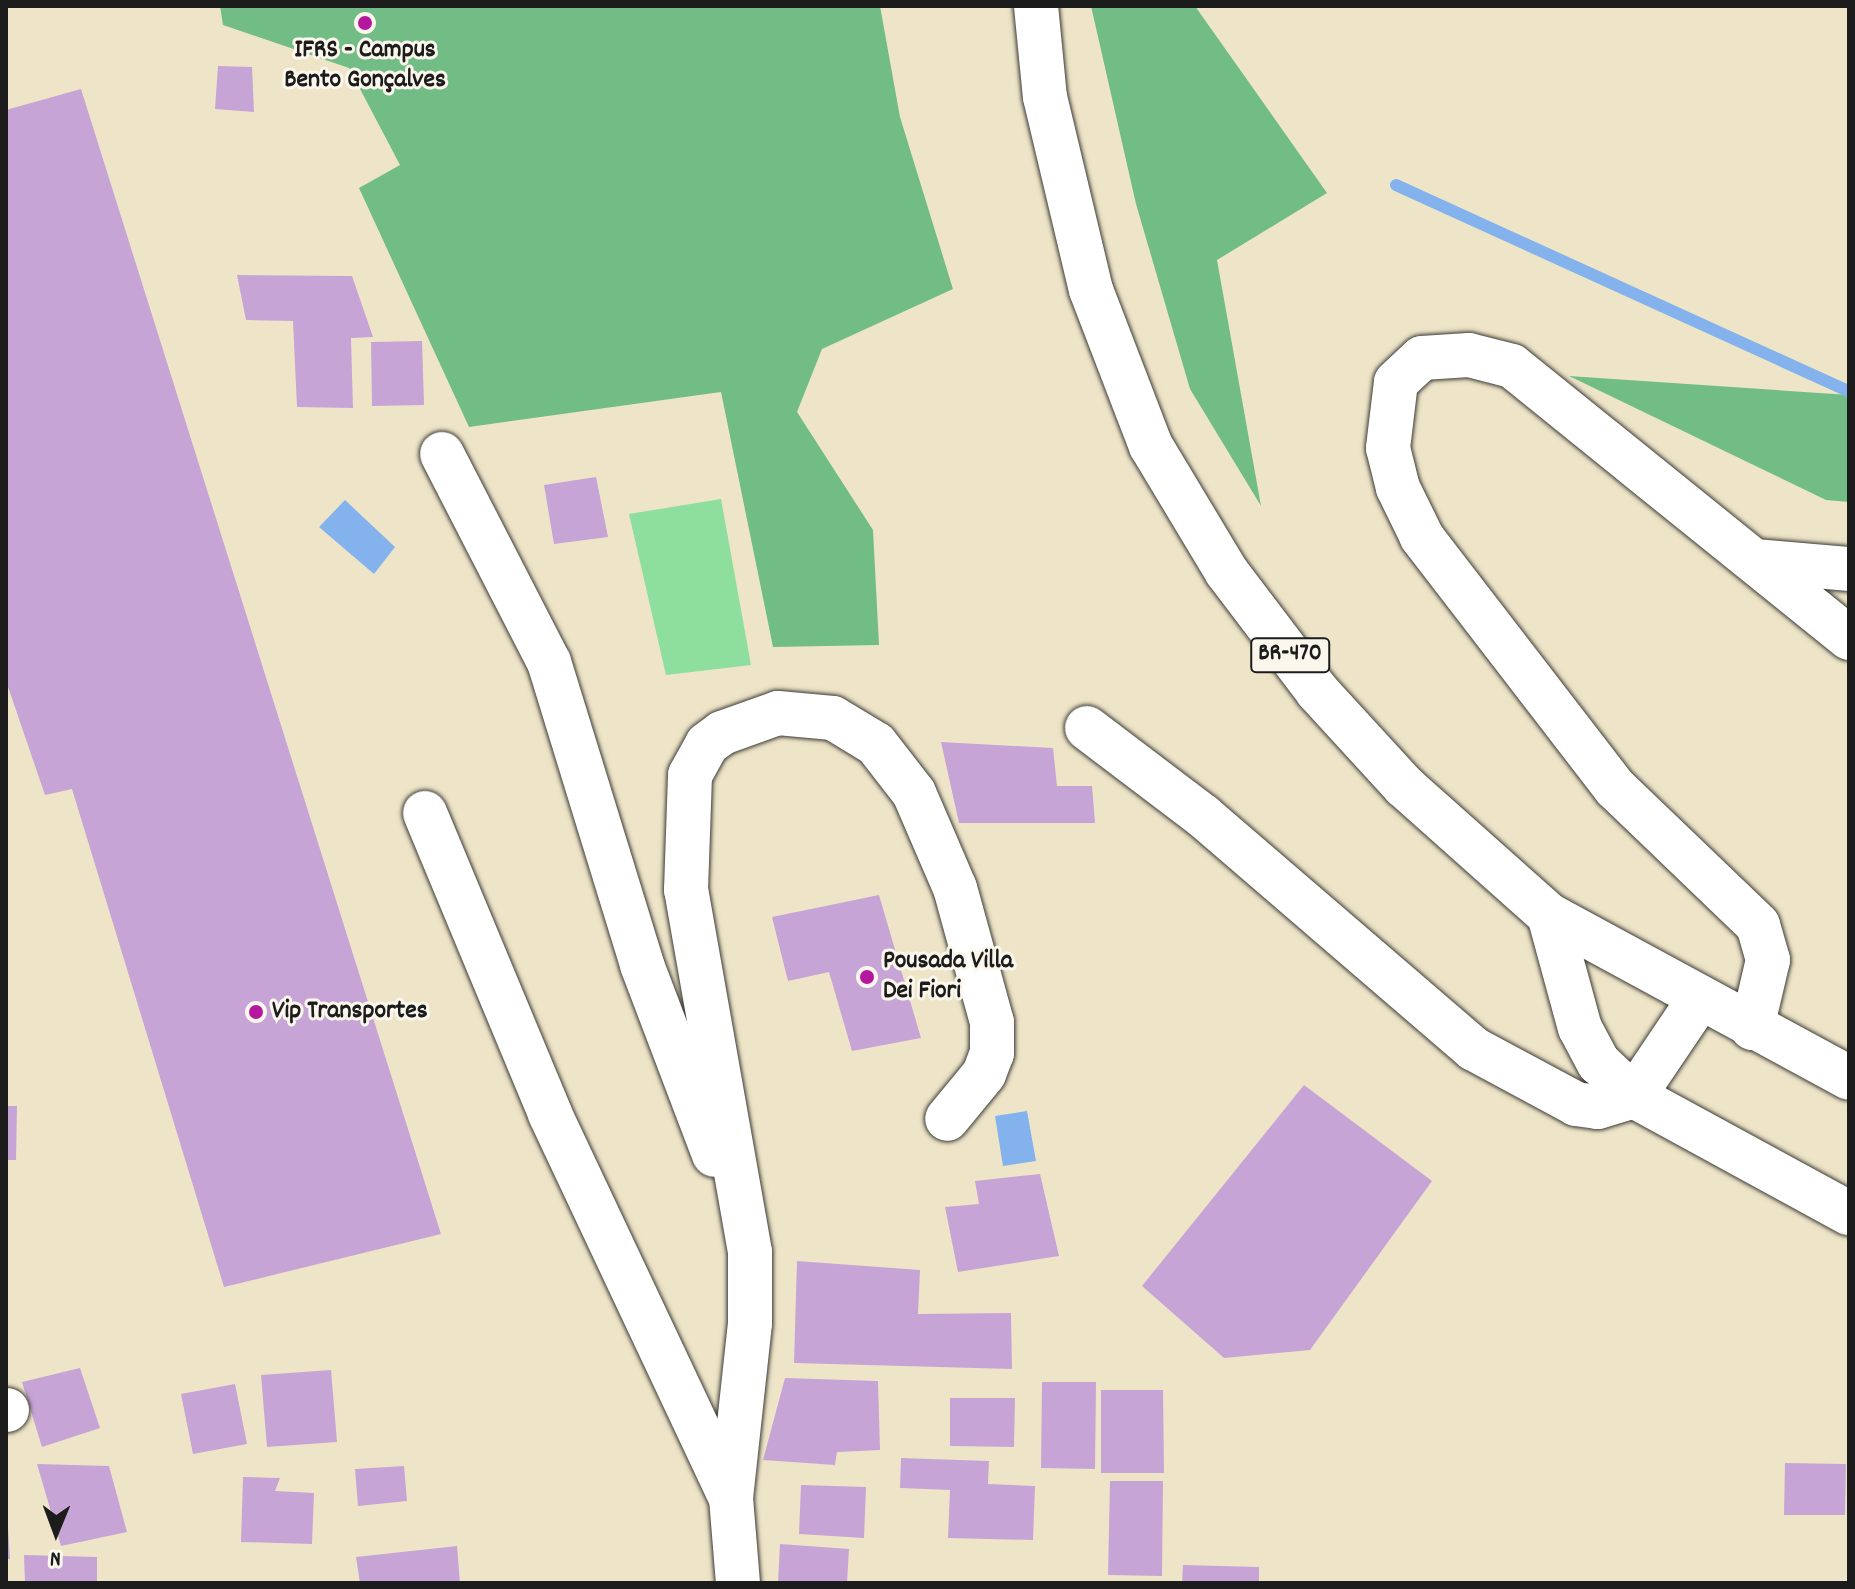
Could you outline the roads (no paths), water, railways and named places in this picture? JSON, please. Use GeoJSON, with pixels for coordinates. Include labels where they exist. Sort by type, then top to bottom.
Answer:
{"type":"FeatureCollection","features":[{"type":"Feature","properties":{"kind":"main road","name":"BR-470"},"geometry":{"type":"LineString","coordinates":[[1036,6],[1045,97],[1091,290],[1151,446],[1226,571],[1317,691],[1404,786],[1549,915],[1849,1078]]}},
{"type":"Feature","properties":{"kind":"main road"},"geometry":{"type":"LineString","coordinates":[[1752,1028],[1768,960],[1758,925],[1615,788],[1422,537],[1398,488],[1388,448],[1396,382],[1422,358],[1469,355],[1512,366],[1849,638]]}},
{"type":"Feature","properties":{"kind":"main road"},"geometry":{"type":"LineString","coordinates":[[442,454],[549,662],[642,965],[750,1252]]}},
{"type":"Feature","properties":{"kind":"main road"},"geometry":{"type":"LineString","coordinates":[[1756,561],[1849,569]]}},
{"type":"Feature","properties":{"kind":"main road"},"geometry":{"type":"LineString","coordinates":[[738,1583],[731,1498],[750,1323],[750,1252],[686,890],[690,775],[707,744],[722,733],[778,713],[833,718],[876,744],[914,793],[955,888],[992,1022],[992,1053],[984,1074],[947,1119]]}},
{"type":"Feature","properties":{"kind":"main road"},"geometry":{"type":"LineString","coordinates":[[1087,728],[1203,816],[1474,1049],[1576,1104],[1598,1107],[1634,1096],[1700,998]]}},
{"type":"Feature","properties":{"kind":"main road"},"geometry":{"type":"LineString","coordinates":[[425,813],[550,1114],[731,1498]]}},
{"type":"Feature","properties":{"kind":"main road"},"geometry":{"type":"LineString","coordinates":[[1549,915],[1580,1028],[1599,1063],[1634,1096],[1849,1213]]}},
{"type":"Feature","properties":{"kind":"water"},"geometry":{"type":"Polygon","coordinates":[[[345,500],[395,547],[374,574],[319,527],[345,500]]]}},
{"type":"Feature","properties":{"kind":"water"},"geometry":{"type":"Polygon","coordinates":[[[1027,1111],[1036,1161],[1003,1166],[995,1116],[1027,1111]]]}},
{"type":"Feature","properties":{"kind":"waterway"},"geometry":{"type":"LineString","coordinates":[[1396,185],[1849,391]]}},
{"type":"Feature","properties":{"kind":"place","name":"IFRS - Campus Bento Gonçalves"},"geometry":{"type":"Point","coordinates":[365,23]}},
{"type":"Feature","properties":{"kind":"place","name":"Pousada Villa Dei Fiori"},"geometry":{"type":"Point","coordinates":[867,977]}},
{"type":"Feature","properties":{"kind":"place","name":"Vip Transportes"},"geometry":{"type":"Point","coordinates":[256,1012]}}]}
